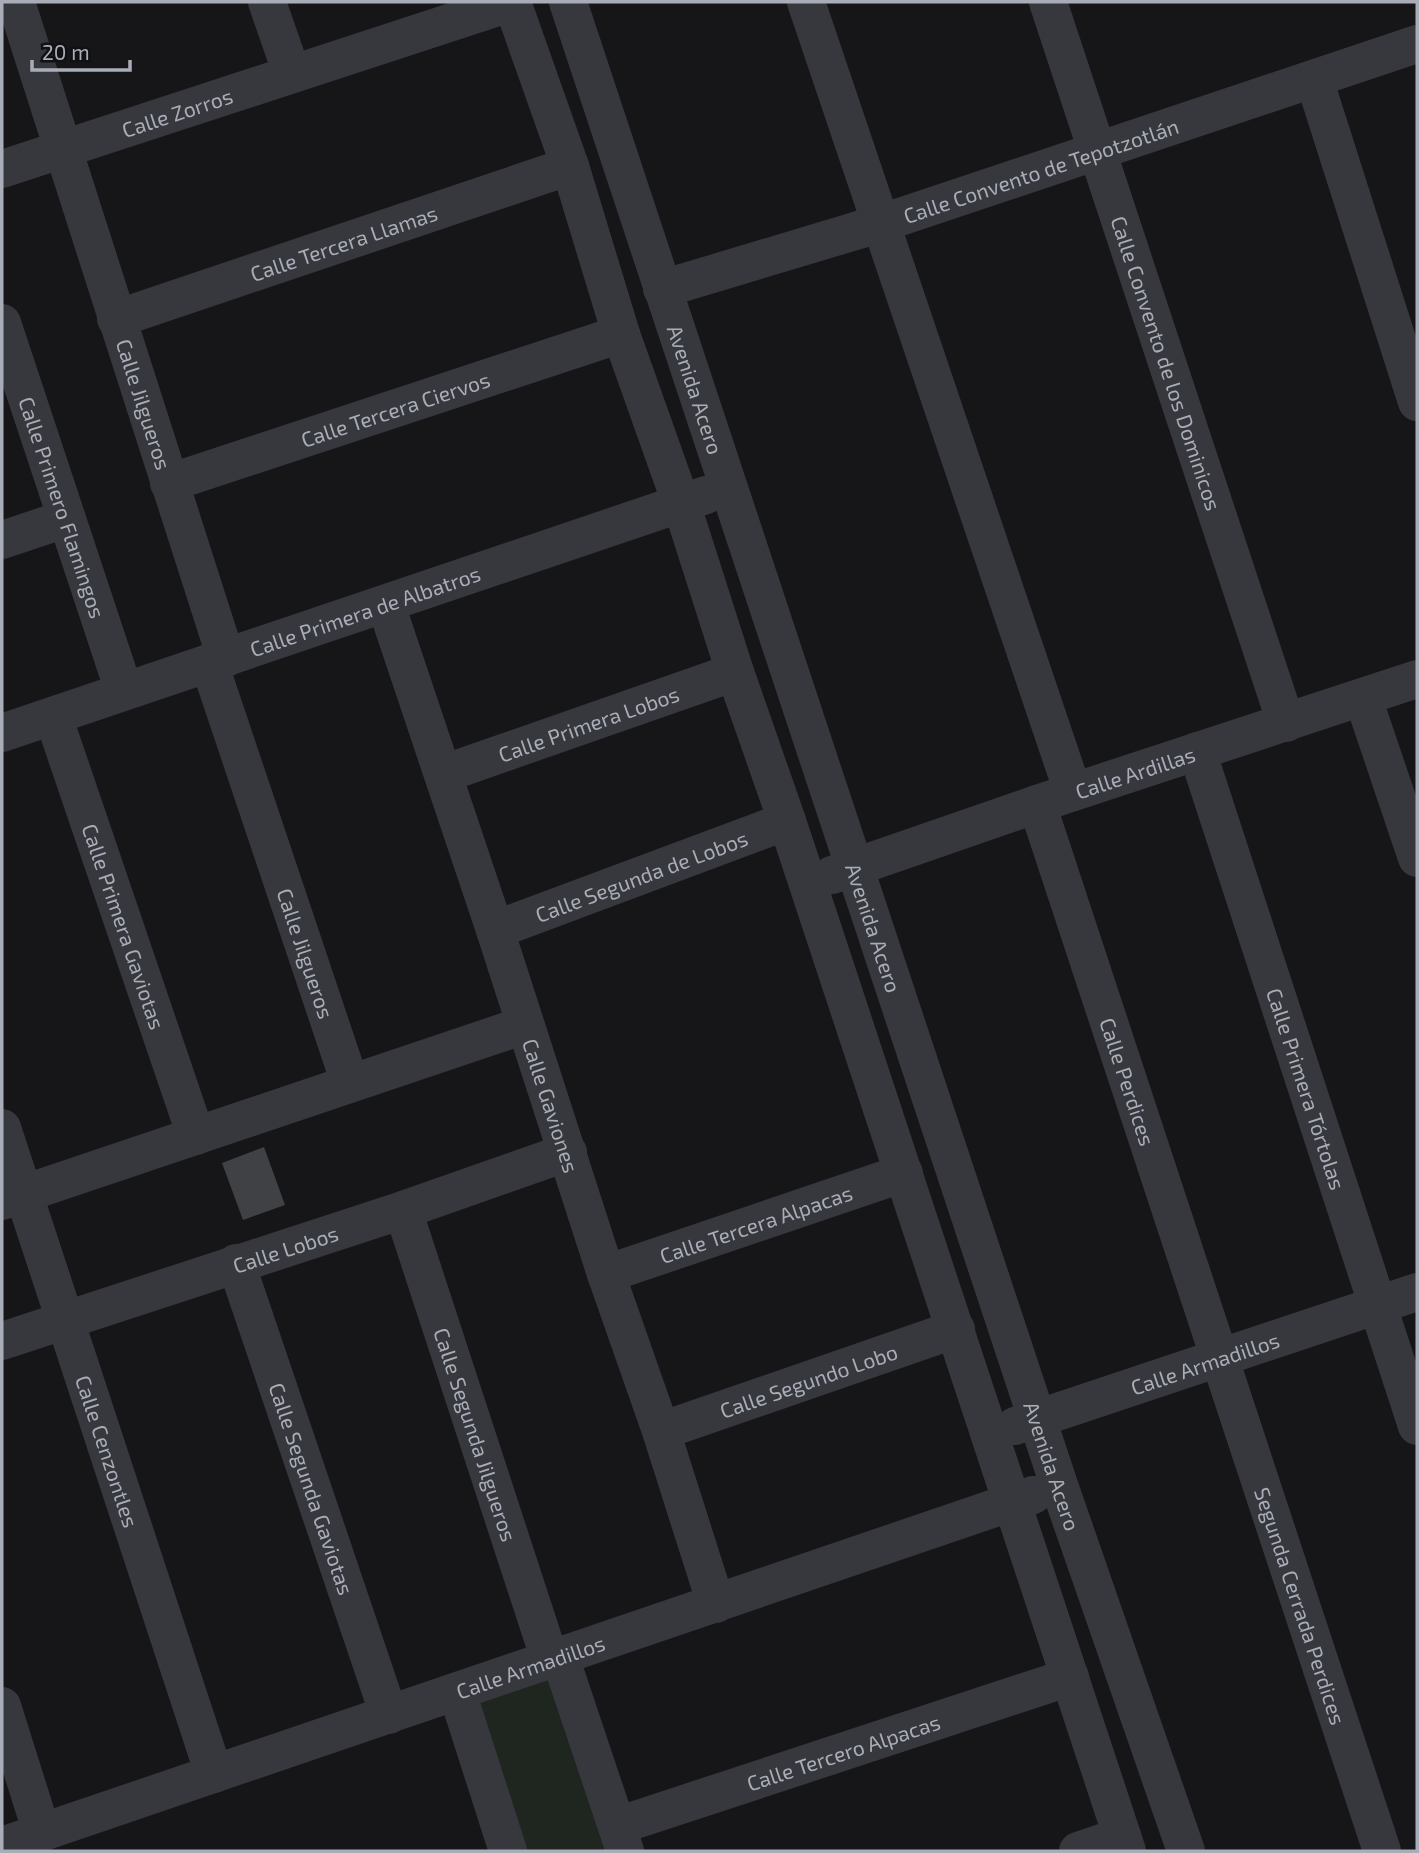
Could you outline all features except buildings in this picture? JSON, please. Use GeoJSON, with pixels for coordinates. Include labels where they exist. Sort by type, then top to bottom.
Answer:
{"type":"FeatureCollection","features":[{"type":"Feature","properties":{"kind":"street","name":"Calle Jilgueros"},"geometry":{"type":"LineString","coordinates":[[16,2],[169,483],[218,661],[351,1083]]}},
{"type":"Feature","properties":{"kind":"street"},"geometry":{"type":"LineString","coordinates":[[267,2],[292,74]]}},
{"type":"Feature","properties":{"kind":"street","name":"Calle Zorros"},"geometry":{"type":"LineString","coordinates":[[2,169],[513,2]]}},
{"type":"Feature","properties":{"kind":"street"},"geometry":{"type":"LineString","coordinates":[[513,2],[570,166],[621,334],[681,503],[1125,1844],[1077,1851]]}},
{"type":"Feature","properties":{"kind":"street","name":"Avenida Acero"},"geometry":{"type":"LineString","coordinates":[[568,2],[1059,1485],[1186,1851]]}},
{"type":"Feature","properties":{"kind":"street"},"geometry":{"type":"LineString","coordinates":[[806,2],[1073,792]]}},
{"type":"Feature","properties":{"kind":"street","name":"Calle Convento de los Dominicos"},"geometry":{"type":"LineString","coordinates":[[1048,2],[1286,723]]}},
{"type":"Feature","properties":{"kind":"street","name":"Calle Convento de Tepotzotlán"},"geometry":{"type":"LineString","coordinates":[[662,289],[882,223],[1417,44]]}},
{"type":"Feature","properties":{"kind":"street"},"geometry":{"type":"LineString","coordinates":[[1314,79],[1417,402]]}},
{"type":"Feature","properties":{"kind":"street","name":"Calle Tercera Llamas"},"geometry":{"type":"LineString","coordinates":[[116,319],[570,166]]}},
{"type":"Feature","properties":{"kind":"street","name":"Calle Tercera Ciervos"},"geometry":{"type":"LineString","coordinates":[[169,483],[621,334]]}},
{"type":"Feature","properties":{"kind":"street","name":"Calle Primero Flamingos"},"geometry":{"type":"LineString","coordinates":[[5,344],[124,691]]}},
{"type":"Feature","properties":{"kind":"street","name":"Calle Primera de Albatros"},"geometry":{"type":"LineString","coordinates":[[2,733],[386,605],[730,486]]}},
{"type":"Feature","properties":{"kind":"street"},"geometry":{"type":"LineString","coordinates":[[2,540],[65,519]]}},
{"type":"Feature","properties":{"kind":"street","name":"Calle Gaviones"},"geometry":{"type":"LineString","coordinates":[[386,605],[716,1604]]}},
{"type":"Feature","properties":{"kind":"street","name":"Calle Primera Lobos"},"geometry":{"type":"LineString","coordinates":[[443,774],[735,672]]}},
{"type":"Feature","properties":{"kind":"street","name":"Calle Ardillas"},"geometry":{"type":"LineString","coordinates":[[808,884],[1037,804],[1417,679]]}},
{"type":"Feature","properties":{"kind":"street"},"geometry":{"type":"LineString","coordinates":[[1363,698],[1417,858]]}},
{"type":"Feature","properties":{"kind":"street","name":"Calle Primera Gaviotas"},"geometry":{"type":"LineString","coordinates":[[53,716],[196,1136]]}},
{"type":"Feature","properties":{"kind":"street","name":"Calle Primera Tórtolas"},"geometry":{"type":"LineString","coordinates":[[1197,751],[1417,1426]]}},
{"type":"Feature","properties":{"kind":"street","name":"Calle Perdices"},"geometry":{"type":"LineString","coordinates":[[1037,804],[1218,1359]]}},
{"type":"Feature","properties":{"kind":"street","name":"Calle Segunda de Lobos"},"geometry":{"type":"LineString","coordinates":[[495,930],[787,821]]}},
{"type":"Feature","properties":{"kind":"street"},"geometry":{"type":"LineString","coordinates":[[13,1197],[525,1025]]}},
{"type":"Feature","properties":{"kind":"street","name":"Calle Cenzontles"},"geometry":{"type":"LineString","coordinates":[[2,1128],[13,1197],[64,1321],[214,1774]]}},
{"type":"Feature","properties":{"kind":"street","name":"Calle Lobos"},"geometry":{"type":"LineString","coordinates":[[2,1341],[403,1210],[568,1152]]}},
{"type":"Feature","properties":{"kind":"street","name":"Calle Tercera Alpacas"},"geometry":{"type":"LineString","coordinates":[[606,1274],[904,1173]]}},
{"type":"Feature","properties":{"kind":"street","name":"Calle Segunda Jilgueros"},"geometry":{"type":"LineString","coordinates":[[403,1210],[555,1659],[621,1839]]}},
{"type":"Feature","properties":{"kind":"street","name":"Calle Segunda Gaviotas"},"geometry":{"type":"LineString","coordinates":[[236,1263],[389,1715]]}},
{"type":"Feature","properties":{"kind":"street","name":"Calle Armadillos"},"geometry":{"type":"LineString","coordinates":[[990,1436],[1417,1292]]}},
{"type":"Feature","properties":{"kind":"street","name":"Calle Segundo Lobo"},"geometry":{"type":"LineString","coordinates":[[661,1431],[956,1329]]}},
{"type":"Feature","properties":{"kind":"street","name":"Segunda Cerrada Perdices"},"geometry":{"type":"LineString","coordinates":[[1218,1359],[1382,1851]]}},
{"type":"Feature","properties":{"kind":"street","name":"Calle Armadillos"},"geometry":{"type":"LineString","coordinates":[[17,1844],[214,1774],[1012,1504],[1059,1485]]}},
{"type":"Feature","properties":{"kind":"street","name":"Calle Tercero Alpacas"},"geometry":{"type":"LineString","coordinates":[[621,1839],[1070,1677]]}},
{"type":"Feature","properties":{"kind":"street"},"geometry":{"type":"LineString","coordinates":[[457,1692],[508,1851]]}},
{"type":"Feature","properties":{"kind":"street"},"geometry":{"type":"LineString","coordinates":[[2,1706],[17,1844]]}},
{"type":"Feature","properties":{"kind":"shaded area"},"geometry":{"type":"Polygon","coordinates":[[[548,1679],[606,1851],[520,1851],[475,1702],[548,1679]]]}}]}
